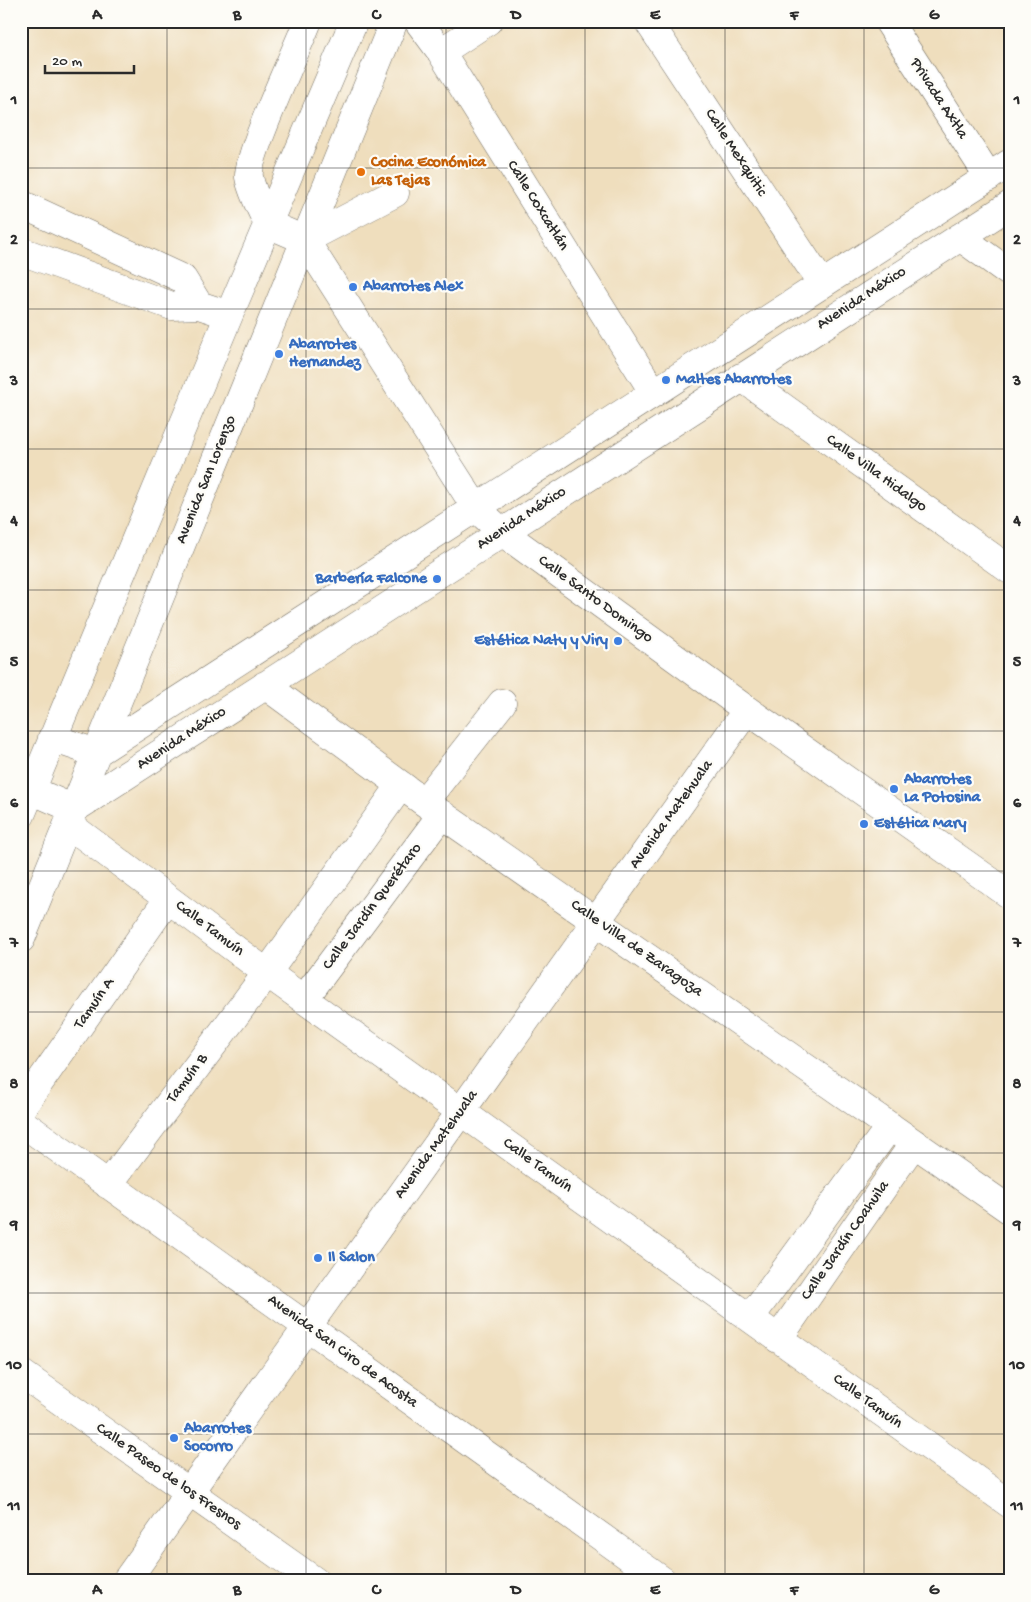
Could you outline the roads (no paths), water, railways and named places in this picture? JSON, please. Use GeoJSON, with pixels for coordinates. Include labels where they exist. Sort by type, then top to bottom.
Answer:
{"type":"FeatureCollection","features":[{"type":"Feature","properties":{"kind":"street"},"geometry":{"type":"LineString","coordinates":[[308,21],[256,146],[249,175],[268,224],[305,240],[395,193]]}},
{"type":"Feature","properties":{"kind":"street"},"geometry":{"type":"LineString","coordinates":[[21,815],[229,315],[354,21]]}},
{"type":"Feature","properties":{"kind":"street","name":"Avenida San Lorenzo"},"geometry":{"type":"LineString","coordinates":[[21,939],[394,21]]}},
{"type":"Feature","properties":{"kind":"street","name":"Calle Coxcatlán"},"geometry":{"type":"LineString","coordinates":[[418,21],[441,52],[654,393]]}},
{"type":"Feature","properties":{"kind":"street"},"geometry":{"type":"LineString","coordinates":[[441,52],[488,21]]}},
{"type":"Feature","properties":{"kind":"street","name":"Calle Mexquitic"},"geometry":{"type":"LineString","coordinates":[[648,21],[822,284]]}},
{"type":"Feature","properties":{"kind":"street","name":"Privada Axtla"},"geometry":{"type":"LineString","coordinates":[[888,21],[999,170]]}},
{"type":"Feature","properties":{"kind":"street","name":"Avenida México"},"geometry":{"type":"LineString","coordinates":[[96,753],[999,170]]}},
{"type":"Feature","properties":{"kind":"street"},"geometry":{"type":"LineString","coordinates":[[21,204],[183,279],[199,305]]}},
{"type":"Feature","properties":{"kind":"street","name":"Avenida México"},"geometry":{"type":"LineString","coordinates":[[71,816],[265,685],[1010,205]]}},
{"type":"Feature","properties":{"kind":"street"},"geometry":{"type":"LineString","coordinates":[[960,237],[1010,273]]}},
{"type":"Feature","properties":{"kind":"street","name":"Calle Santo Domingo"},"geometry":{"type":"LineString","coordinates":[[305,240],[476,508],[502,532],[747,710],[1010,895]]}},
{"type":"Feature","properties":{"kind":"street"},"geometry":{"type":"LineString","coordinates":[[21,252],[172,306],[199,305],[229,315]]}},
{"type":"Feature","properties":{"kind":"street","name":"Calle Villa Hidalgo"},"geometry":{"type":"LineString","coordinates":[[742,377],[1010,570]]}},
{"type":"Feature","properties":{"kind":"street","name":"Calle Villa de Zaragoza"},"geometry":{"type":"LineString","coordinates":[[265,685],[433,808],[1010,1210]]}},
{"type":"Feature","properties":{"kind":"street","name":"Calle Jardín Querétaro"},"geometry":{"type":"LineString","coordinates":[[304,999],[502,703]]}},
{"type":"Feature","properties":{"kind":"street","name":"Avenida Matehuala"},"geometry":{"type":"LineString","coordinates":[[126,1581],[747,710]]}},
{"type":"Feature","properties":{"kind":"street"},"geometry":{"type":"LineString","coordinates":[[52,738],[96,753]]}},
{"type":"Feature","properties":{"kind":"street"},"geometry":{"type":"LineString","coordinates":[[267,972],[401,785]]}},
{"type":"Feature","properties":{"kind":"street"},"geometry":{"type":"LineString","coordinates":[[31,790],[71,816]]}},
{"type":"Feature","properties":{"kind":"street","name":"Calle Tamuín"},"geometry":{"type":"LineString","coordinates":[[71,816],[168,899],[267,972],[1010,1504]]}},
{"type":"Feature","properties":{"kind":"street","name":"Tamuín A"},"geometry":{"type":"LineString","coordinates":[[21,1109],[168,899]]}},
{"type":"Feature","properties":{"kind":"street","name":"Tamuín B"},"geometry":{"type":"LineString","coordinates":[[108,1185],[267,972]]}},
{"type":"Feature","properties":{"kind":"street","name":"Avenida San Ciro de Acosta"},"geometry":{"type":"LineString","coordinates":[[21,1122],[663,1581]]}},
{"type":"Feature","properties":{"kind":"street","name":"Calle Jardín Coahuila"},"geometry":{"type":"LineString","coordinates":[[750,1318],[890,1126]]}},
{"type":"Feature","properties":{"kind":"street","name":"Calle Jardín Coahuila"},"geometry":{"type":"LineString","coordinates":[[778,1338],[914,1144]]}},
{"type":"Feature","properties":{"kind":"street","name":"Calle Paseo de los Fresnos"},"geometry":{"type":"LineString","coordinates":[[21,1373],[315,1581]]}},
{"type":"Feature","properties":{"kind":"place","name":"Cocina Económica Las Tejas"},"geometry":{"type":"Point","coordinates":[361,172]}},
{"type":"Feature","properties":{"kind":"place","name":"Abarrotes Alex"},"geometry":{"type":"Point","coordinates":[353,287]}},
{"type":"Feature","properties":{"kind":"place","name":"Abarrotes Hernandez"},"geometry":{"type":"Point","coordinates":[279,354]}},
{"type":"Feature","properties":{"kind":"place","name":"Maltes Abarrotes"},"geometry":{"type":"Point","coordinates":[666,380]}},
{"type":"Feature","properties":{"kind":"place","name":"Barbería Falcone"},"geometry":{"type":"Point","coordinates":[437,579]}},
{"type":"Feature","properties":{"kind":"place","name":"Estética Naty y Viry"},"geometry":{"type":"Point","coordinates":[618,641]}},
{"type":"Feature","properties":{"kind":"place","name":"Abarrotes La Potosina"},"geometry":{"type":"Point","coordinates":[894,789]}},
{"type":"Feature","properties":{"kind":"place","name":"Estética Mary"},"geometry":{"type":"Point","coordinates":[864,824]}},
{"type":"Feature","properties":{"kind":"place","name":"Il Salon"},"geometry":{"type":"Point","coordinates":[318,1258]}},
{"type":"Feature","properties":{"kind":"place","name":"Abarrotes Socorro"},"geometry":{"type":"Point","coordinates":[174,1438]}}]}
